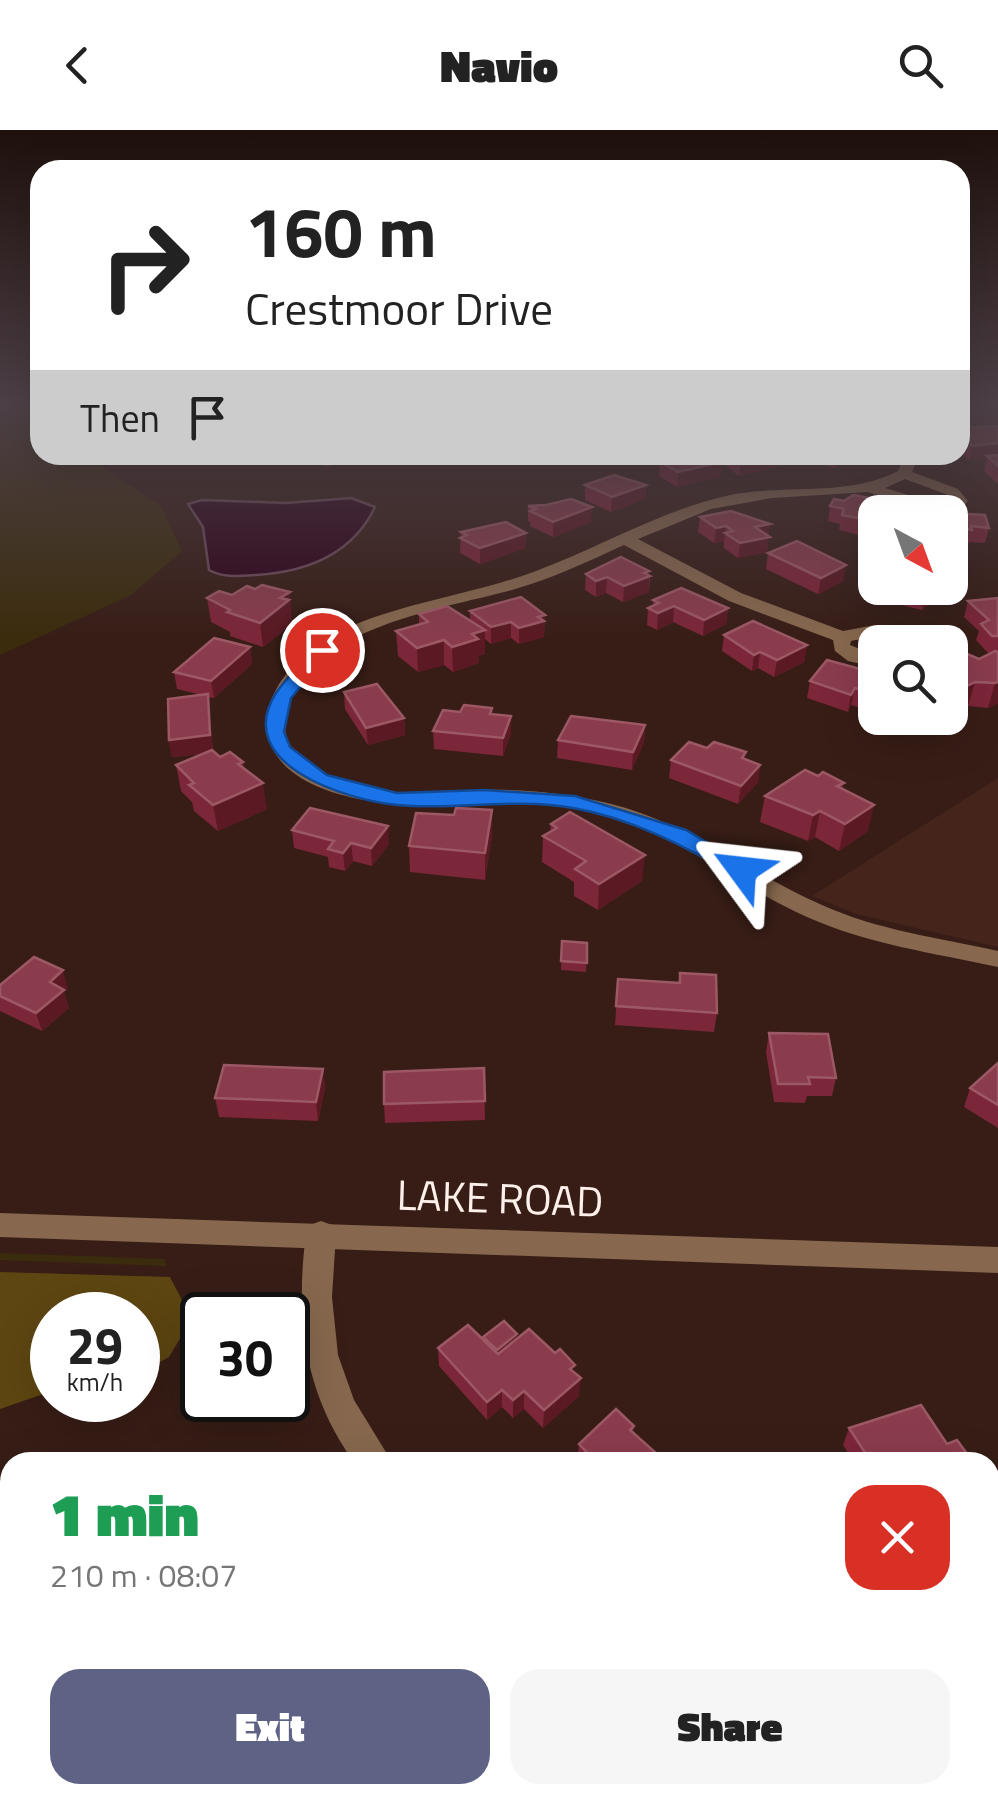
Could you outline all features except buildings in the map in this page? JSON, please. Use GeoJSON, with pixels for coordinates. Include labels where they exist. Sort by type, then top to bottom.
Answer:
{"type":"FeatureCollection","features":[{"type":"Feature","properties":{"kind":"street"},"geometry":{"type":"LineString","coordinates":[[869,488],[879,482]]}},
{"type":"Feature","properties":{"kind":"street"},"geometry":{"type":"LineString","coordinates":[[938,482],[954,492],[960,502],[931,508],[869,488],[729,500],[530,579],[380,620],[340,638],[306,664],[283,697],[275,732],[281,750],[320,779],[371,796],[535,797],[612,810],[678,834],[814,912],[884,934],[998,960]]}},
{"type":"Feature","properties":{"kind":"street"},"geometry":{"type":"LineString","coordinates":[[625,539],[734,597],[842,636],[858,630]]}},
{"type":"Feature","properties":{"kind":"street"},"geometry":{"type":"LineString","coordinates":[[842,636],[840,642],[846,652],[858,656]]}},
{"type":"Feature","properties":{"kind":"street","name":"LAKE ROAD"},"geometry":{"type":"LineString","coordinates":[[0,1225],[998,1260]]}},
{"type":"Feature","properties":{"kind":"street"},"geometry":{"type":"LineString","coordinates":[[321,1234],[314,1313],[320,1358],[342,1416],[368,1452]]}},
{"type":"Feature","properties":{"kind":"shaded area"},"geometry":{"type":"Polygon","coordinates":[[[0,482],[124,482],[161,506],[182,551],[131,595],[0,655],[0,482]]]}},
{"type":"Feature","properties":{"kind":"shaded area"},"geometry":{"type":"Polygon","coordinates":[[[351,498],[375,507],[365,524],[340,549],[310,565],[244,576],[209,570],[203,527],[188,504],[202,500],[286,503],[351,498]]]}},
{"type":"Feature","properties":{"kind":"shaded area"},"geometry":{"type":"Polygon","coordinates":[[[998,778],[998,947],[856,914],[812,896],[998,778]]]}},
{"type":"Feature","properties":{"kind":"shaded area"},"geometry":{"type":"Polygon","coordinates":[[[0,1253],[164,1259],[167,1266],[0,1260],[0,1253]]]}},
{"type":"Feature","properties":{"kind":"shaded area"},"geometry":{"type":"Polygon","coordinates":[[[0,1272],[170,1277],[180,1296],[180,1339],[169,1357],[160,1362],[160,1292],[30,1292],[30,1399],[0,1409],[0,1272]]]}},
{"type":"Feature","properties":{"kind":"route"},"geometry":{"type":"LineString","coordinates":[[322,650],[306,664],[283,697],[275,732],[281,750],[320,779],[371,796],[397,799],[484,796],[575,802],[612,810],[678,834],[742,870]]}}]}
